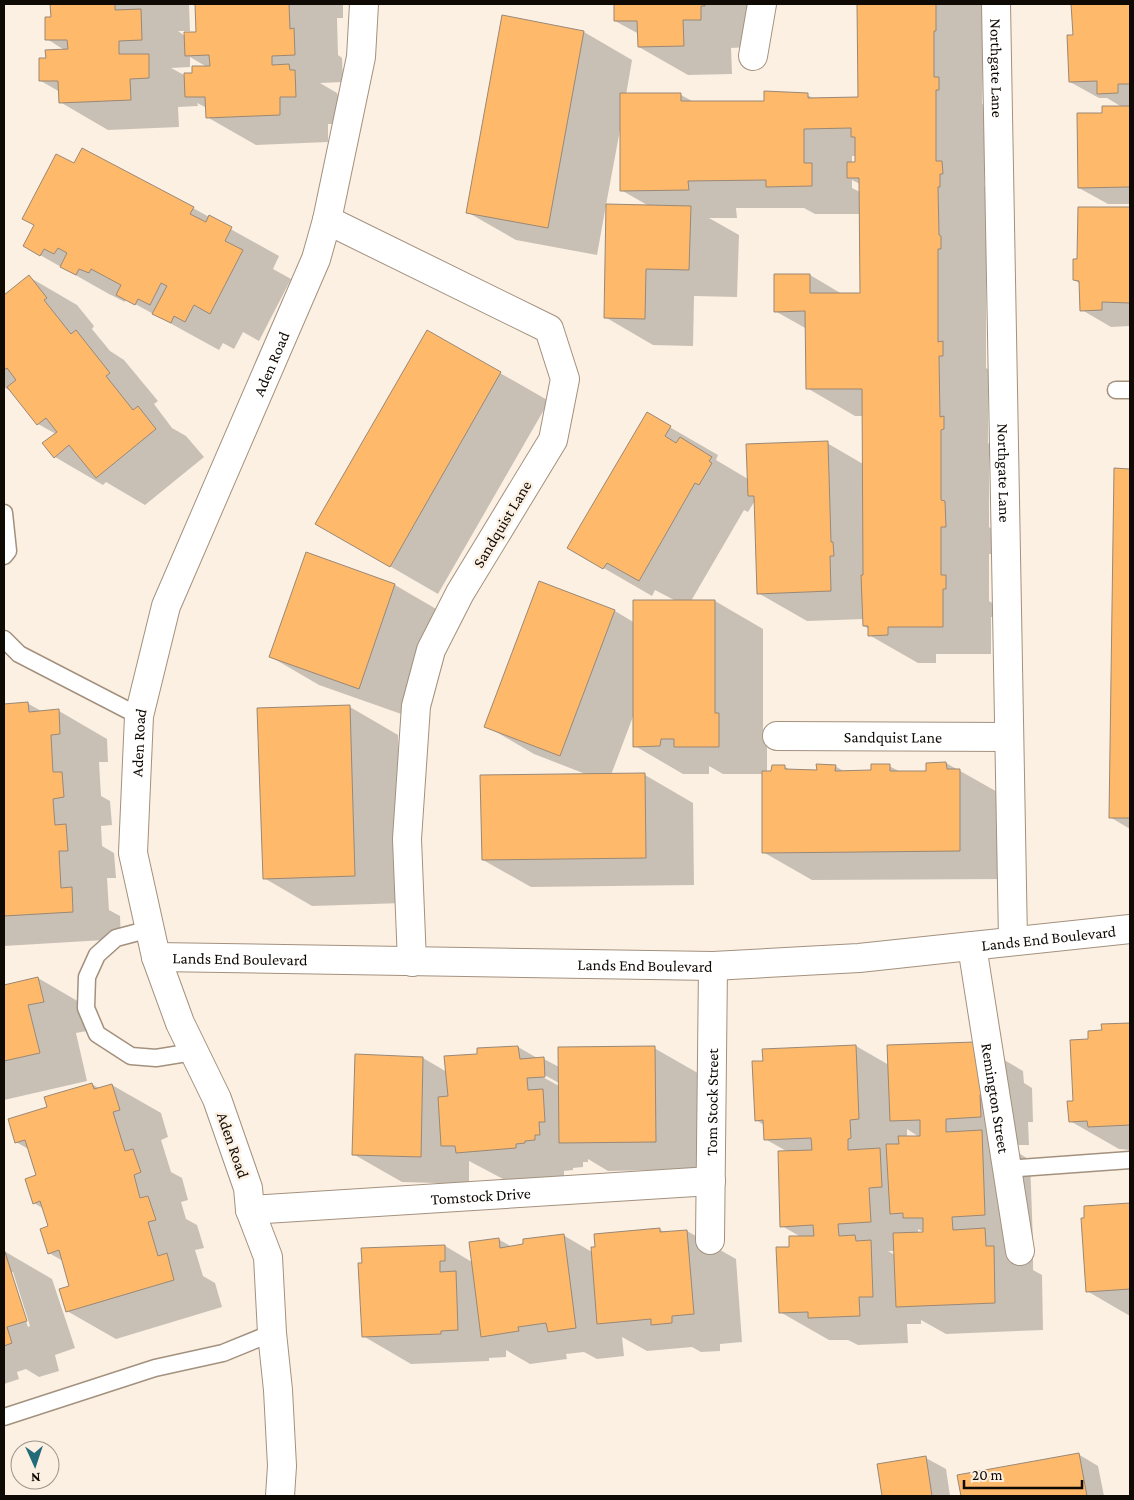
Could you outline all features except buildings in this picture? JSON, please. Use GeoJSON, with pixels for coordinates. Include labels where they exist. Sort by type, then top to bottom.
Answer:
{"type":"FeatureCollection","features":[{"type":"Feature","properties":{"kind":"street","name":"Aden Road"},"geometry":{"type":"LineString","coordinates":[[280,1496],[282,1466],[268,1257],[250,1210],[248,1188],[217,1099],[180,1023],[156,957],[133,853],[139,716],[166,606],[316,260],[327,220],[361,58],[364,4]]}},
{"type":"Feature","properties":{"kind":"street"},"geometry":{"type":"LineString","coordinates":[[753,56],[762,4]]}},
{"type":"Feature","properties":{"kind":"street","name":"Northgate Lane"},"geometry":{"type":"LineString","coordinates":[[996,4],[1013,941]]}},
{"type":"Feature","properties":{"kind":"street","name":"Sandquist Lane"},"geometry":{"type":"LineString","coordinates":[[327,220],[549,329],[564,379],[553,440],[460,592],[432,650],[416,706],[407,839],[412,962]]}},
{"type":"Feature","properties":{"kind":"street","name":"Sandquist Lane"},"geometry":{"type":"LineString","coordinates":[[777,736],[1009,737]]}},
{"type":"Feature","properties":{"kind":"street","name":"Lands End Boulevard"},"geometry":{"type":"LineString","coordinates":[[156,957],[713,966],[859,958],[1130,929]]}},
{"type":"Feature","properties":{"kind":"street","name":"Remington Street"},"geometry":{"type":"LineString","coordinates":[[972,946],[1020,1251]]}},
{"type":"Feature","properties":{"kind":"street","name":"Tom Stock Street"},"geometry":{"type":"LineString","coordinates":[[710,1240],[713,966]]}},
{"type":"Feature","properties":{"kind":"street","name":"Tomstock Drive"},"geometry":{"type":"LineString","coordinates":[[250,1210],[711,1181]]}},
{"type":"Feature","properties":{"kind":"lane"},"geometry":{"type":"LineString","coordinates":[[4,513],[8,551],[4,556]]}},
{"type":"Feature","properties":{"kind":"lane"},"geometry":{"type":"LineString","coordinates":[[4,640],[19,654],[139,716]]}},
{"type":"Feature","properties":{"kind":"lane"},"geometry":{"type":"LineString","coordinates":[[150,928],[116,938],[97,956],[87,977],[86,1008],[97,1034],[131,1056],[156,1058],[193,1052]]}},
{"type":"Feature","properties":{"kind":"lane"},"geometry":{"type":"LineString","coordinates":[[1007,1169],[1130,1160]]}},
{"type":"Feature","properties":{"kind":"lane"},"geometry":{"type":"LineString","coordinates":[[4,1417],[155,1368],[223,1353],[272,1333]]}}]}
